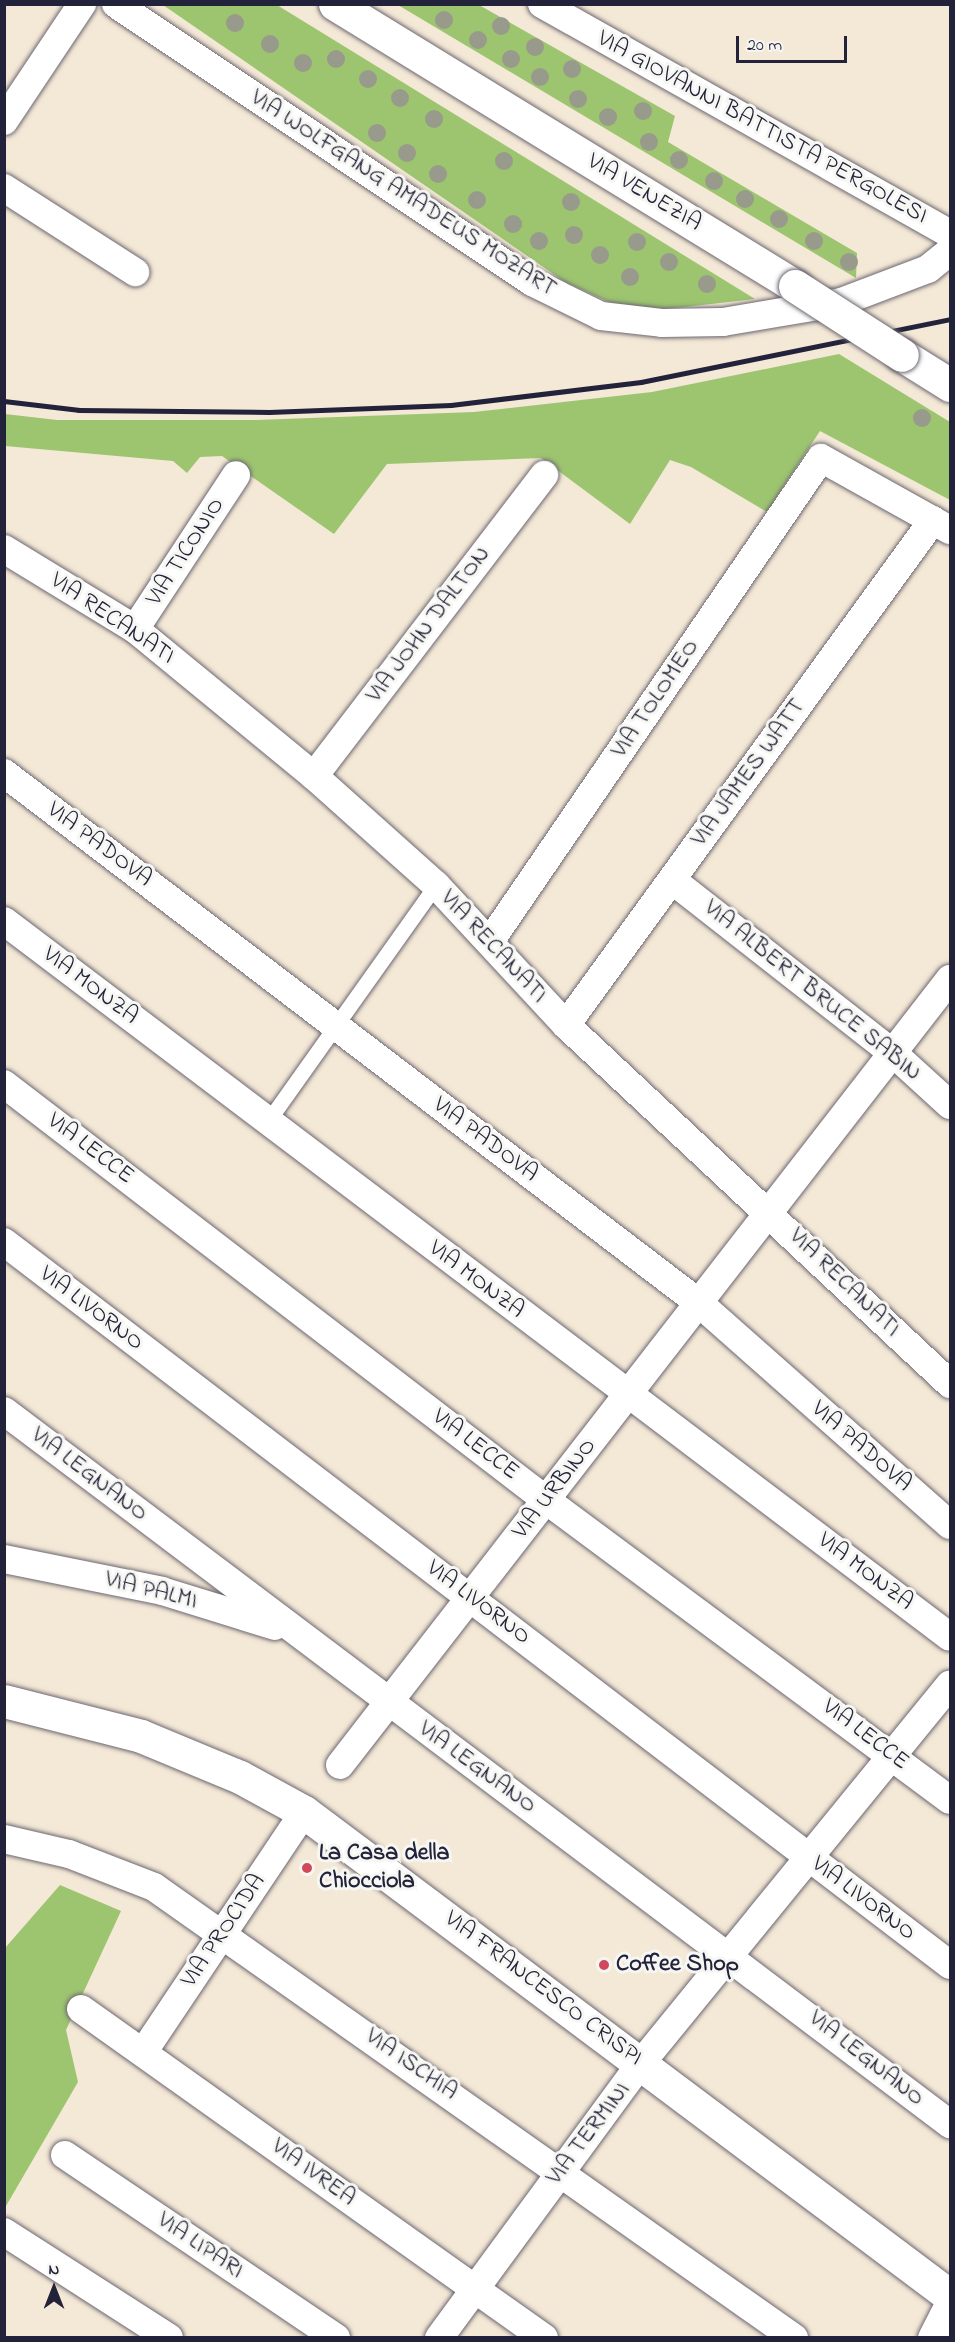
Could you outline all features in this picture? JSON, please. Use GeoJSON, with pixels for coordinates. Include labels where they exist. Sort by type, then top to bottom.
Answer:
{"type":"FeatureCollection","features":[{"type":"Feature","properties":{"kind":"street"},"geometry":{"type":"LineString","coordinates":[[4,121],[81,4]]}},
{"type":"Feature","properties":{"kind":"street","name":"VIA WOLFGANG AMADEUS MOZART"},"geometry":{"type":"LineString","coordinates":[[116,4],[532,282],[601,316],[662,323],[723,322],[841,302],[928,269],[951,251]]}},
{"type":"Feature","properties":{"kind":"street","name":"VIA VENEZIA"},"geometry":{"type":"LineString","coordinates":[[335,4],[795,286],[951,385]]}},
{"type":"Feature","properties":{"kind":"street","name":"VIA GIOVANNI BATTISTA PERGOLESI"},"geometry":{"type":"LineString","coordinates":[[542,4],[951,234]]}},
{"type":"Feature","properties":{"kind":"street"},"geometry":{"type":"LineString","coordinates":[[4,188],[135,272]]}},
{"type":"Feature","properties":{"kind":"street","name":"VIA TOLOMEO"},"geometry":{"type":"LineString","coordinates":[[491,940],[821,458],[942,525]]}},
{"type":"Feature","properties":{"kind":"street","name":"VIA TICONIO"},"geometry":{"type":"LineString","coordinates":[[135,629],[236,475]]}},
{"type":"Feature","properties":{"kind":"street","name":"VIA JOHN DALTON"},"geometry":{"type":"LineString","coordinates":[[314,776],[544,475]]}},
{"type":"Feature","properties":{"kind":"street","name":"VIA JAMES WATT"},"geometry":{"type":"LineString","coordinates":[[566,1025],[672,879],[942,525]]}},
{"type":"Feature","properties":{"kind":"street","name":"VIA RECANATI"},"geometry":{"type":"LineString","coordinates":[[4,549],[135,629],[314,776],[435,885],[491,940],[566,1025],[770,1212],[951,1383]]}},
{"type":"Feature","properties":{"kind":"street","name":"VIA PADOVA"},"geometry":{"type":"LineString","coordinates":[[4,773],[699,1303],[951,1525]]}},
{"type":"Feature","properties":{"kind":"street","name":"VIA ALBERT BRUCE SABIN"},"geometry":{"type":"LineString","coordinates":[[672,879],[893,1053],[951,1105]]}},
{"type":"Feature","properties":{"kind":"street","name":"VIA MONZA"},"geometry":{"type":"LineString","coordinates":[[4,921],[627,1396],[951,1636]]}},
{"type":"Feature","properties":{"kind":"street","name":"VIA URBINO"},"geometry":{"type":"LineString","coordinates":[[340,1765],[951,979]]}},
{"type":"Feature","properties":{"kind":"street","name":"VIA LECCE"},"geometry":{"type":"LineString","coordinates":[[4,1084],[546,1500],[951,1800]]}},
{"type":"Feature","properties":{"kind":"street","name":"VIA LIVORNO"},"geometry":{"type":"LineString","coordinates":[[4,1242],[951,1965]]}},
{"type":"Feature","properties":{"kind":"street","name":"VIA LEGNANO"},"geometry":{"type":"LineString","coordinates":[[4,1411],[389,1703],[732,1955],[951,2124]]}},
{"type":"Feature","properties":{"kind":"street","name":"VIA PALMI"},"geometry":{"type":"LineString","coordinates":[[4,1559],[162,1591],[294,1632]]}},
{"type":"Feature","properties":{"kind":"street","name":"VIA TERMINI"},"geometry":{"type":"LineString","coordinates":[[439,2337],[472,2288],[642,2062],[732,1955],[951,1684]]}},
{"type":"Feature","properties":{"kind":"street","name":"VIA FRANCESCO CRISPI"},"geometry":{"type":"LineString","coordinates":[[4,1701],[141,1736],[240,1777],[304,1812],[642,2062],[951,2296]]}},
{"type":"Feature","properties":{"kind":"street","name":"VIA PROCIDA"},"geometry":{"type":"LineString","coordinates":[[144,2051],[304,1812]]}},
{"type":"Feature","properties":{"kind":"street","name":"VIA ISCHIA"},"geometry":{"type":"LineString","coordinates":[[4,1839],[69,1854],[154,1887],[562,2171],[794,2337]]}},
{"type":"Feature","properties":{"kind":"street","name":"VIA IVREA"},"geometry":{"type":"LineString","coordinates":[[81,2009],[144,2051],[472,2288],[544,2337]]}},
{"type":"Feature","properties":{"kind":"street","name":"VIA LIPARI"},"geometry":{"type":"LineString","coordinates":[[65,2155],[336,2337]]}},
{"type":"Feature","properties":{"kind":"street"},"geometry":{"type":"LineString","coordinates":[[4,2232],[169,2337]]}},
{"type":"Feature","properties":{"kind":"street"},"geometry":{"type":"LineString","coordinates":[[932,2337],[951,2303]]}},
{"type":"Feature","properties":{"kind":"lane"},"geometry":{"type":"LineString","coordinates":[[268,1121],[435,885]]}},
{"type":"Feature","properties":{"kind":"green space"},"geometry":{"type":"Polygon","coordinates":[[[163,5],[277,5],[755,299],[658,310],[609,302],[565,282],[163,5]]]}},
{"type":"Feature","properties":{"kind":"green space"},"geometry":{"type":"Polygon","coordinates":[[[398,5],[479,5],[675,116],[668,142],[857,253],[856,278],[398,5]]]}},
{"type":"Feature","properties":{"kind":"green space"},"geometry":{"type":"Polygon","coordinates":[[[839,354],[950,422],[950,500],[820,431],[767,512],[691,467],[670,460],[630,524],[541,458],[387,464],[334,534],[222,456],[200,457],[187,473],[173,461],[5,446],[5,414],[57,420],[256,420],[474,412],[652,392],[839,354]]]}},
{"type":"Feature","properties":{"kind":"green space"},"geometry":{"type":"Polygon","coordinates":[[[60,1885],[121,1911],[66,2030],[78,2082],[6,2206],[5,1948],[60,1885]]]}},
{"type":"Feature","properties":{"kind":"railway"},"geometry":{"type":"LineString","coordinates":[[4,401],[79,410],[269,412],[451,405],[641,382],[950,319]]}},
{"type":"Feature","properties":{"kind":"place","name":"La Casa della Chiocciola"},"geometry":{"type":"Point","coordinates":[307,1868]}},
{"type":"Feature","properties":{"kind":"place","name":"Coffee Shop"},"geometry":{"type":"Point","coordinates":[604,1965]}}]}
